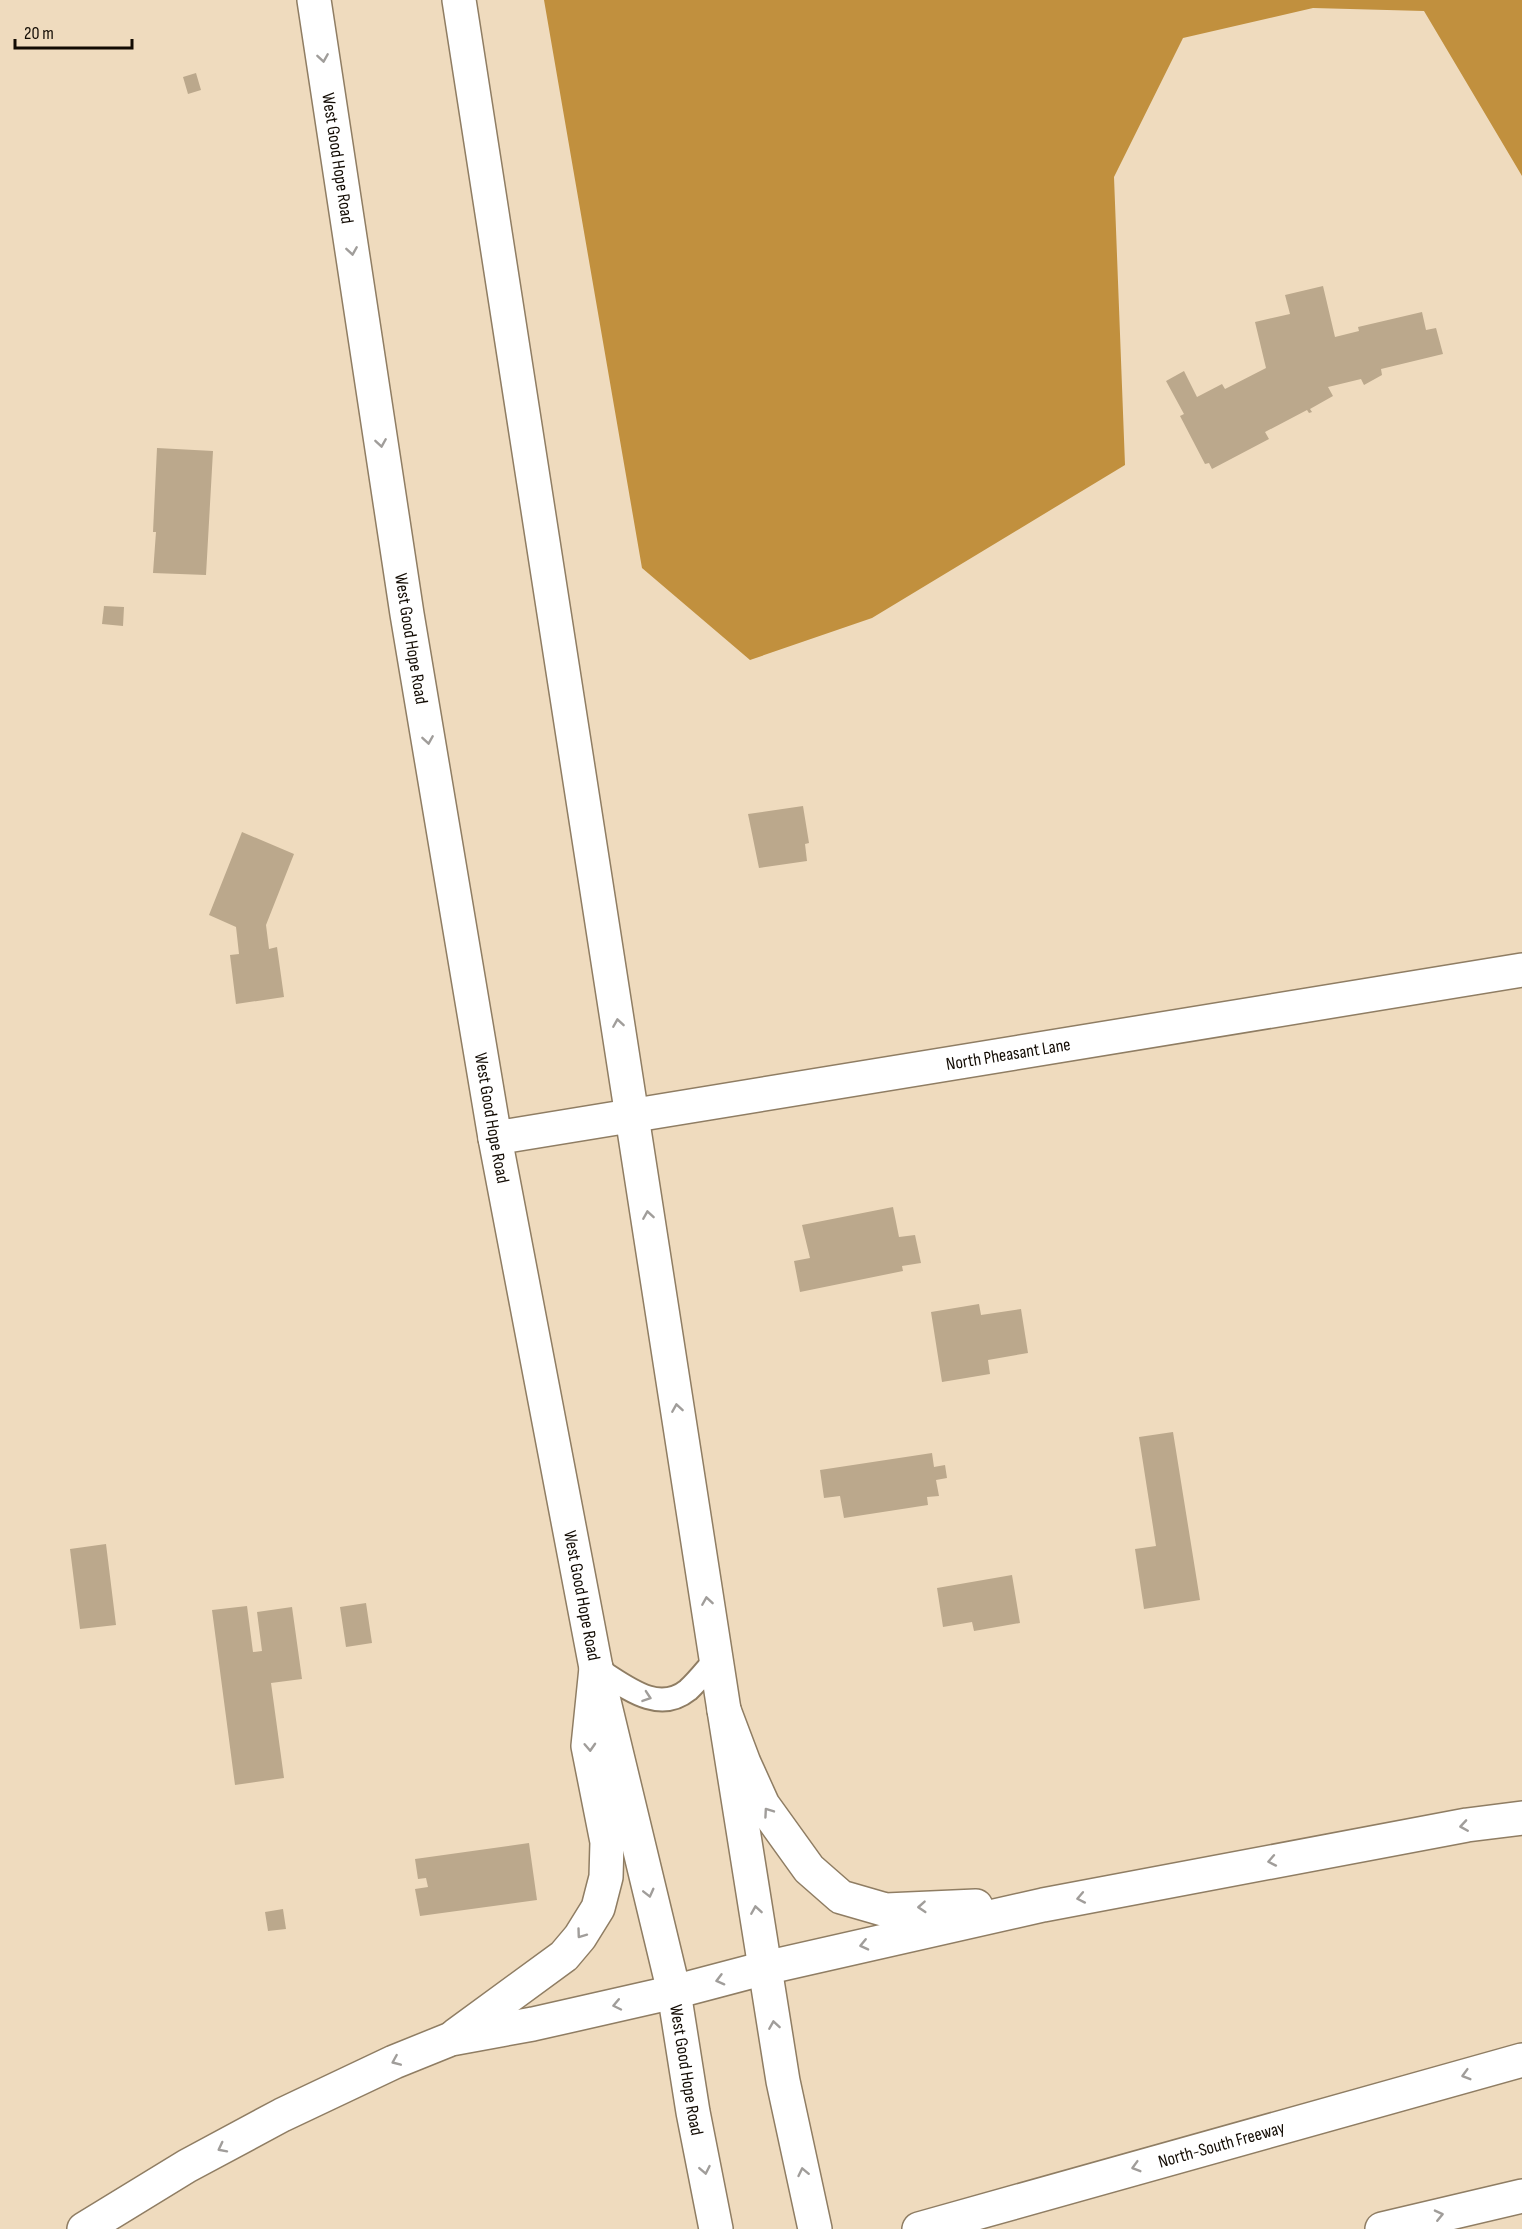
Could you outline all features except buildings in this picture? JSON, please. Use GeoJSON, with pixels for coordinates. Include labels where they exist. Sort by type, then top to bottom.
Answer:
{"type":"FeatureCollection","features":[{"type":"Feature","properties":{"kind":"main road","name":"West Good Hope Road"},"geometry":{"type":"LineString","coordinates":[[314,0],[407,614],[495,1138],[596,1668],[674,1992],[693,2112],[716,2229]]}},
{"type":"Feature","properties":{"kind":"main road"},"geometry":{"type":"LineString","coordinates":[[459,0],[783,2081],[815,2229]]}},
{"type":"Feature","properties":{"kind":"main road","name":"North Pheasant Lane"},"geometry":{"type":"LineString","coordinates":[[495,1138],[1522,970]]}},
{"type":"Feature","properties":{"kind":"main road"},"geometry":{"type":"LineString","coordinates":[[450,2039],[564,1956],[580,1937],[598,1908],[606,1877],[606,1842],[588,1746],[596,1668]]}},
{"type":"Feature","properties":{"kind":"main road"},"geometry":{"type":"LineString","coordinates":[[724,1710],[763,1805],[809,1869],[841,1896],[886,1910],[928,1906],[1043,1905]]}},
{"type":"Feature","properties":{"kind":"main road"},"geometry":{"type":"LineString","coordinates":[[84,2229],[187,2166],[282,2115],[394,2062],[450,2039],[533,2024],[674,1992],[765,1968],[1043,1905],[1467,1825],[1522,1818]]}},
{"type":"Feature","properties":{"kind":"main road","name":"North-South Freeway"},"geometry":{"type":"LineString","coordinates":[[919,2229],[1522,2060]]}},
{"type":"Feature","properties":{"kind":"main road"},"geometry":{"type":"LineString","coordinates":[[1382,2229],[1522,2196]]}},
{"type":"Feature","properties":{"kind":"lane"},"geometry":{"type":"LineString","coordinates":[[596,1668],[640,1695],[657,1700],[674,1700],[689,1689],[716,1659]]}},
{"type":"Feature","properties":{"kind":"shaded area"},"geometry":{"type":"Polygon","coordinates":[[[544,0],[1522,0],[1522,176],[1424,11],[1313,8],[1183,38],[1114,177],[1125,465],[872,618],[750,660],[642,568],[544,0]]]}}]}
